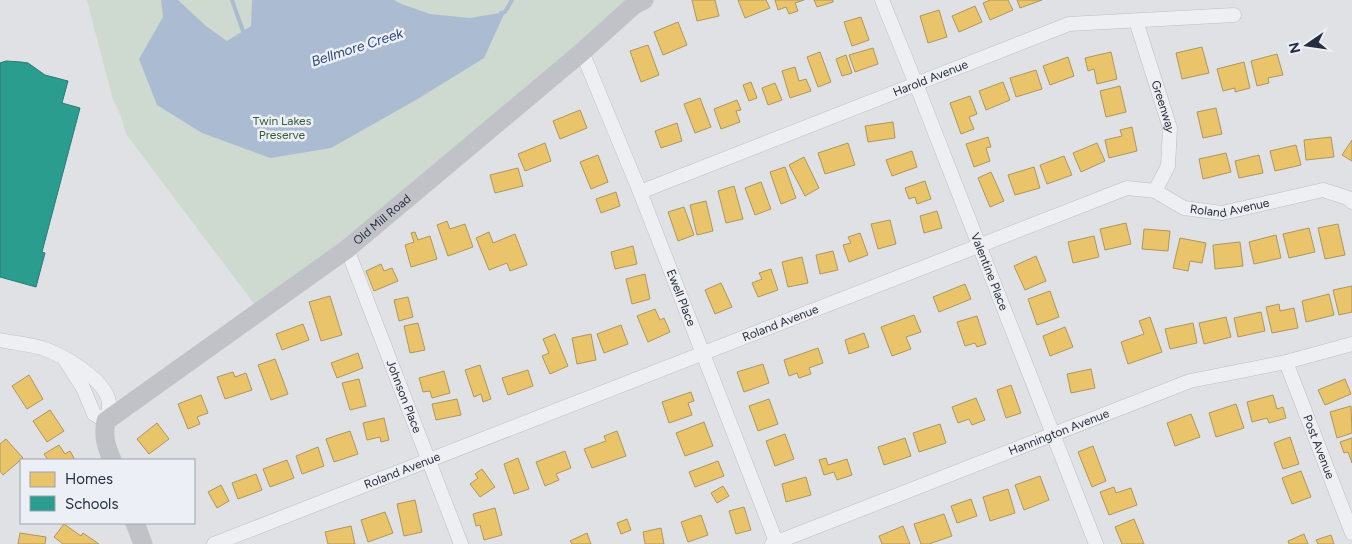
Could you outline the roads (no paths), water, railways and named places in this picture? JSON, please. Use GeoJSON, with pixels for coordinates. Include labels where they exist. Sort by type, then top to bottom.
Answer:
{"type":"FeatureCollection","features":[{"type":"Feature","properties":{"kind":"street","name":"Old Mill Road"},"geometry":{"type":"LineString","coordinates":[[106,422],[347,249],[582,52],[634,5],[644,0]]}},
{"type":"Feature","properties":{"kind":"street","name":"Valentine Place"},"geometry":{"type":"LineString","coordinates":[[882,0],[1096,544]]}},
{"type":"Feature","properties":{"kind":"street","name":"Harold Avenue"},"geometry":{"type":"LineString","coordinates":[[640,192],[1069,24],[1234,16]]}},
{"type":"Feature","properties":{"kind":"street","name":"Greenway"},"geometry":{"type":"LineString","coordinates":[[1136,21],[1170,128],[1168,166],[1155,191]]}},
{"type":"Feature","properties":{"kind":"street","name":"Ewell Place"},"geometry":{"type":"LineString","coordinates":[[582,52],[640,192],[776,543]]}},
{"type":"Feature","properties":{"kind":"street","name":"Roland Avenue"},"geometry":{"type":"LineString","coordinates":[[214,544],[1127,188],[1155,191],[1184,208],[1222,213],[1323,190],[1348,198],[1352,202]]}},
{"type":"Feature","properties":{"kind":"street","name":"Johnson Place"},"geometry":{"type":"LineString","coordinates":[[347,249],[461,544]]}},
{"type":"Feature","properties":{"kind":"street"},"geometry":{"type":"LineString","coordinates":[[0,340],[41,348],[54,353],[86,371],[97,382],[106,394],[110,404],[104,432],[105,443],[112,459]]}},
{"type":"Feature","properties":{"kind":"street","name":"Hannington Avenue"},"geometry":{"type":"LineString","coordinates":[[776,543],[1190,381],[1286,362],[1352,344]]}},
{"type":"Feature","properties":{"kind":"street","name":"Post Avenue"},"geometry":{"type":"LineString","coordinates":[[1286,362],[1352,533]]}},
{"type":"Feature","properties":{"kind":"street"},"geometry":{"type":"LineString","coordinates":[[135,524],[143,544]]}},
{"type":"Feature","properties":{"kind":"water"},"geometry":{"type":"Polygon","coordinates":[[[161,0],[178,0],[206,26],[227,41],[251,26],[252,0],[394,0],[430,14],[470,18],[505,12],[484,58],[416,100],[331,148],[270,158],[202,133],[157,105],[139,59],[163,17],[161,0]]]}},
{"type":"Feature","properties":{"kind":"waterway","name":"Bellmore Creek"},"geometry":{"type":"LineString","coordinates":[[232,0],[243,31],[247,34]]}},
{"type":"Feature","properties":{"kind":"waterway","name":"Bellmore Creek"},"geometry":{"type":"LineString","coordinates":[[501,13],[505,12],[512,0]]}},
{"type":"Feature","properties":{"kind":"park label","name":"Twin Lakes Preserve"},"geometry":{"type":"Point","coordinates":[282,128]}}]}
